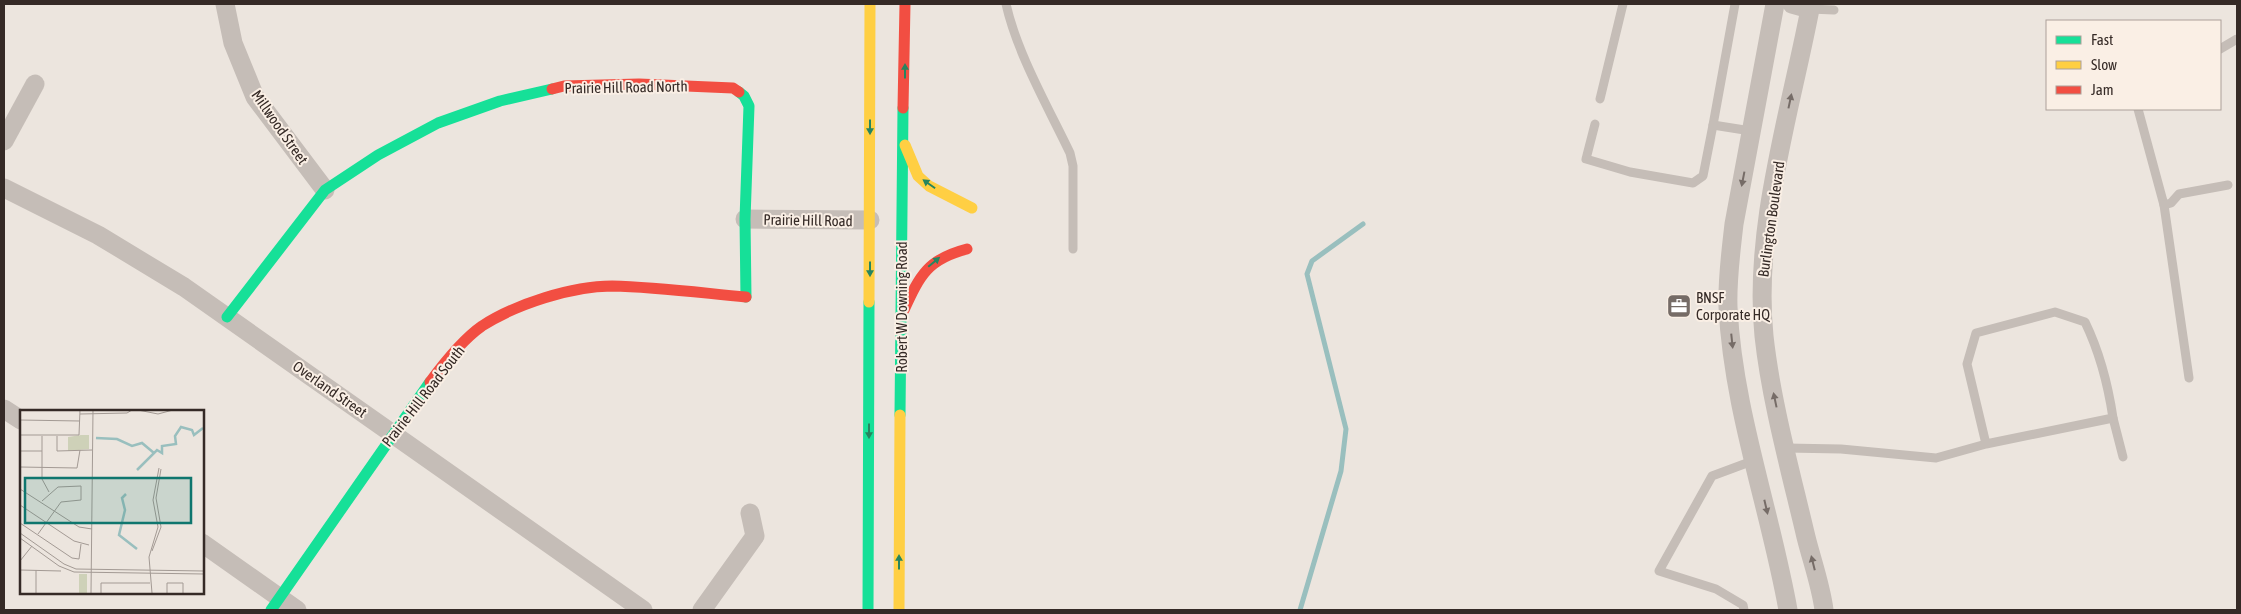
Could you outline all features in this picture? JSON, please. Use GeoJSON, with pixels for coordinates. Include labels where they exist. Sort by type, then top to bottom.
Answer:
{"type":"FeatureCollection","features":[{"type":"Feature","properties":{"kind":"main road","name":"Robert W Downing Road"},"geometry":{"type":"LineString","coordinates":[[868,610],[870,4]]}},
{"type":"Feature","properties":{"kind":"main road","name":"Robert W Downing Road"},"geometry":{"type":"LineString","coordinates":[[899,610],[900,318],[905,4]]}},
{"type":"Feature","properties":{"kind":"main road","name":"Prairie Hill Road North"},"geometry":{"type":"LineString","coordinates":[[227,317],[325,190],[378,155],[438,123],[500,101],[564,86],[639,84],[733,88],[744,96],[748,106],[746,219]]}},
{"type":"Feature","properties":{"kind":"main road"},"geometry":{"type":"LineString","coordinates":[[902,137],[918,176],[929,186],[972,208]]}},
{"type":"Feature","properties":{"kind":"main road","name":"Prairie Hill Road South"},"geometry":{"type":"LineString","coordinates":[[275,604],[431,380],[459,348],[481,327],[514,309],[560,292],[610,286],[746,297],[746,219]]}},
{"type":"Feature","properties":{"kind":"main road"},"geometry":{"type":"LineString","coordinates":[[900,318],[918,278],[932,263],[945,254],[967,249]]}},
{"type":"Feature","properties":{"kind":"street","name":"Millwood Street"},"geometry":{"type":"LineString","coordinates":[[225,4],[234,43],[255,97],[325,190]]}},
{"type":"Feature","properties":{"kind":"street"},"geometry":{"type":"LineString","coordinates":[[1775,4],[1730,257],[1728,306],[1741,401],[1788,610]]}},
{"type":"Feature","properties":{"kind":"street"},"geometry":{"type":"LineString","coordinates":[[1792,4],[1811,6]]}},
{"type":"Feature","properties":{"kind":"street","name":"Burlington Boulevard"},"geometry":{"type":"LineString","coordinates":[[1811,6],[1783,135],[1767,224],[1762,272],[1762,319],[1769,371],[1824,610]]}},
{"type":"Feature","properties":{"kind":"street"},"geometry":{"type":"LineString","coordinates":[[4,141],[35,84]]}},
{"type":"Feature","properties":{"kind":"street"},"geometry":{"type":"LineString","coordinates":[[1752,132],[1783,135]]}},
{"type":"Feature","properties":{"kind":"street","name":"Overland Street"},"geometry":{"type":"LineString","coordinates":[[4,188],[119,247],[184,287],[643,610]]}},
{"type":"Feature","properties":{"kind":"street","name":"Prairie Hill Road"},"geometry":{"type":"LineString","coordinates":[[746,219],[870,220]]}},
{"type":"Feature","properties":{"kind":"street"},"geometry":{"type":"LineString","coordinates":[[4,409],[20,419]]}},
{"type":"Feature","properties":{"kind":"street"},"geometry":{"type":"LineString","coordinates":[[1755,460],[1786,448]]}},
{"type":"Feature","properties":{"kind":"street"},"geometry":{"type":"LineString","coordinates":[[702,610],[755,536],[750,514]]}},
{"type":"Feature","properties":{"kind":"street"},"geometry":{"type":"LineString","coordinates":[[204,545],[275,604],[297,610]]}},
{"type":"Feature","properties":{"kind":"lane"},"geometry":{"type":"LineString","coordinates":[[1006,4],[1010,20],[1027,60],[1070,153],[1073,175],[1073,249]]}},
{"type":"Feature","properties":{"kind":"lane"},"geometry":{"type":"LineString","coordinates":[[1600,99],[1623,4]]}},
{"type":"Feature","properties":{"kind":"lane"},"geometry":{"type":"LineString","coordinates":[[1595,124],[1586,159],[1630,172],[1693,183],[1704,176],[1735,4]]}},
{"type":"Feature","properties":{"kind":"lane"},"geometry":{"type":"LineString","coordinates":[[1811,6],[1834,10]]}},
{"type":"Feature","properties":{"kind":"lane"},"geometry":{"type":"LineString","coordinates":[[2221,48],[2237,38]]}},
{"type":"Feature","properties":{"kind":"lane"},"geometry":{"type":"LineString","coordinates":[[2138,110],[2164,205],[2189,378]]}},
{"type":"Feature","properties":{"kind":"lane"},"geometry":{"type":"LineString","coordinates":[[1713,126],[1752,132]]}},
{"type":"Feature","properties":{"kind":"lane"},"geometry":{"type":"LineString","coordinates":[[2164,205],[2171,203],[2179,194],[2228,185]]}},
{"type":"Feature","properties":{"kind":"lane"},"geometry":{"type":"LineString","coordinates":[[1986,444],[1967,364],[1976,333],[2055,312],[2085,322],[2098,349],[2109,387],[2112,418],[2122,457]]}},
{"type":"Feature","properties":{"kind":"lane"},"geometry":{"type":"LineString","coordinates":[[1786,448],[1841,449],[1936,458],[1986,444],[2112,418]]}},
{"type":"Feature","properties":{"kind":"lane"},"geometry":{"type":"LineString","coordinates":[[1744,610],[1743,605],[1716,589],[1659,571],[1712,476],[1755,460]]}},
{"type":"Feature","properties":{"kind":"waterway"},"geometry":{"type":"LineString","coordinates":[[1300,610],[1341,471],[1346,429],[1307,274],[1312,261],[1363,224]]}},
{"type":"Feature","properties":{"kind":"traffic: fast"},"geometry":{"type":"LineString","coordinates":[[227,317],[325,190],[378,155],[438,123],[500,101],[552,89]]}},
{"type":"Feature","properties":{"kind":"traffic: fast"},"geometry":{"type":"LineString","coordinates":[[739,92],[744,96],[749,106],[745,219],[746,297]]}},
{"type":"Feature","properties":{"kind":"traffic: fast"},"geometry":{"type":"LineString","coordinates":[[900,415],[903,108]]}},
{"type":"Feature","properties":{"kind":"traffic: fast"},"geometry":{"type":"LineString","coordinates":[[868,610],[869,302]]}},
{"type":"Feature","properties":{"kind":"traffic: fast"},"geometry":{"type":"LineString","coordinates":[[271,610],[430,382]]}},
{"type":"Feature","properties":{"kind":"traffic: slow"},"geometry":{"type":"LineString","coordinates":[[869,302],[870,4]]}},
{"type":"Feature","properties":{"kind":"traffic: slow"},"geometry":{"type":"LineString","coordinates":[[905,145],[918,176],[929,186],[972,208]]}},
{"type":"Feature","properties":{"kind":"traffic: slow"},"geometry":{"type":"LineString","coordinates":[[899,610],[900,415]]}},
{"type":"Feature","properties":{"kind":"traffic: jam"},"geometry":{"type":"LineString","coordinates":[[903,108],[905,4]]}},
{"type":"Feature","properties":{"kind":"traffic: jam"},"geometry":{"type":"LineString","coordinates":[[552,89],[564,86],[639,84],[733,88],[739,92]]}},
{"type":"Feature","properties":{"kind":"traffic: jam"},"geometry":{"type":"LineString","coordinates":[[904,310],[915,287],[934,263],[967,249]]}},
{"type":"Feature","properties":{"kind":"traffic: jam"},"geometry":{"type":"LineString","coordinates":[[430,382],[460,345],[482,326],[511,310],[562,293],[612,286],[746,297]]}},
{"type":"Feature","properties":{"kind":"place","name":"BNSF Corporate HQ"},"geometry":{"type":"Point","coordinates":[1679,306]}}]}
